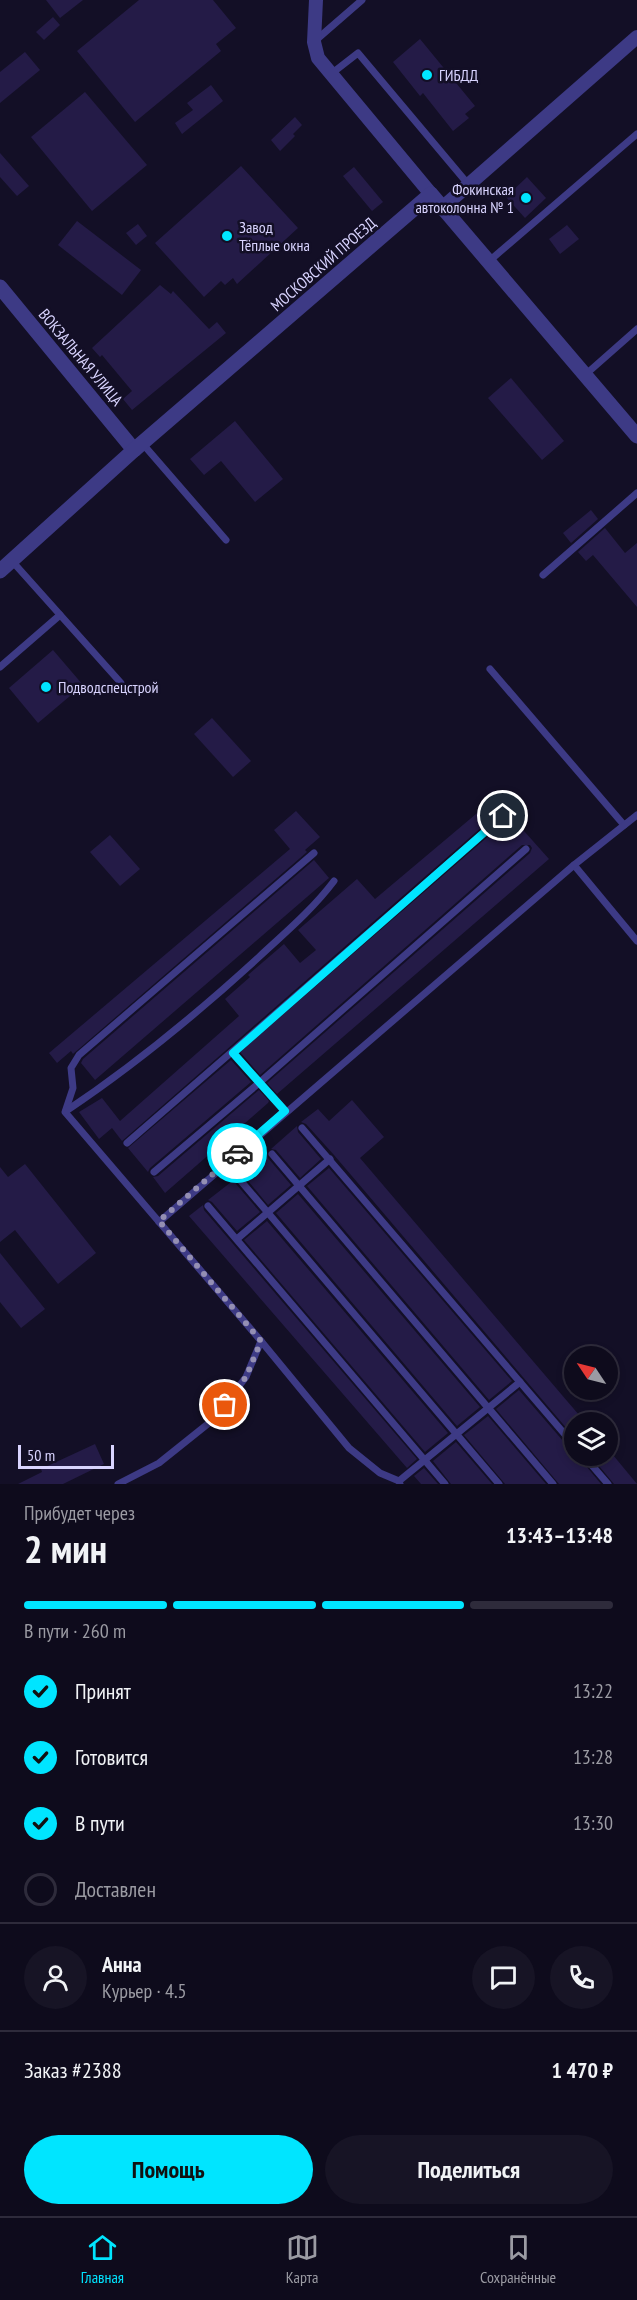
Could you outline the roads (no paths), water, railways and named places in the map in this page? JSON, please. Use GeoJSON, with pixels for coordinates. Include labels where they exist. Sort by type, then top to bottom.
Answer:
{"type":"FeatureCollection","features":[{"type":"Feature","properties":{"kind":"street"},"geometry":{"type":"LineString","coordinates":[[316,0],[314,42],[318,58],[442,208],[637,436]]}},
{"type":"Feature","properties":{"kind":"street"},"geometry":{"type":"LineString","coordinates":[[442,208],[637,37]]}},
{"type":"Feature","properties":{"kind":"street","name":"МОСКОВСКИЙ ПРОЕЗД"},"geometry":{"type":"LineString","coordinates":[[0,571],[138,446],[431,194]]}},
{"type":"Feature","properties":{"kind":"street","name":"ВОКЗАЛЬНАЯ УЛИЦА"},"geometry":{"type":"LineString","coordinates":[[0,287],[138,446]]}},
{"type":"Feature","properties":{"kind":"lane"},"geometry":{"type":"LineString","coordinates":[[314,42],[362,0]]}},
{"type":"Feature","properties":{"kind":"lane"},"geometry":{"type":"LineString","coordinates":[[330,74],[358,53],[468,184]]}},
{"type":"Feature","properties":{"kind":"lane"},"geometry":{"type":"LineString","coordinates":[[488,262],[637,134]]}},
{"type":"Feature","properties":{"kind":"lane"},"geometry":{"type":"LineString","coordinates":[[585,375],[637,328]]}},
{"type":"Feature","properties":{"kind":"lane"},"geometry":{"type":"LineString","coordinates":[[138,446],[226,540]]}},
{"type":"Feature","properties":{"kind":"lane"},"geometry":{"type":"LineString","coordinates":[[543,575],[637,493]]}},
{"type":"Feature","properties":{"kind":"lane"},"geometry":{"type":"LineString","coordinates":[[12,561],[120,683]]}},
{"type":"Feature","properties":{"kind":"lane"},"geometry":{"type":"LineString","coordinates":[[0,667],[60,615]]}},
{"type":"Feature","properties":{"kind":"lane"},"geometry":{"type":"LineString","coordinates":[[490,669],[624,825]]}},
{"type":"Feature","properties":{"kind":"lane"},"geometry":{"type":"LineString","coordinates":[[159,1221],[285,1111],[637,814]]}},
{"type":"Feature","properties":{"kind":"lane"},"geometry":{"type":"LineString","coordinates":[[127,1143],[503,816]]}},
{"type":"Feature","properties":{"kind":"lane"},"geometry":{"type":"LineString","coordinates":[[154,1172],[526,849]]}},
{"type":"Feature","properties":{"kind":"lane"},"geometry":{"type":"LineString","coordinates":[[65,1112],[73,1088],[71,1068],[79,1055],[314,853]]}},
{"type":"Feature","properties":{"kind":"lane"},"geometry":{"type":"LineString","coordinates":[[574,865],[637,941]]}},
{"type":"Feature","properties":{"kind":"lane"},"geometry":{"type":"LineString","coordinates":[[65,1112],[111,1082],[214,998],[319,902],[334,881]]}},
{"type":"Feature","properties":{"kind":"lane"},"geometry":{"type":"LineString","coordinates":[[233,1053],[285,1111]]}},
{"type":"Feature","properties":{"kind":"lane"},"geometry":{"type":"LineString","coordinates":[[65,1112],[261,1341],[349,1448],[380,1473],[400,1483],[424,1459],[520,1382]]}},
{"type":"Feature","properties":{"kind":"lane"},"geometry":{"type":"LineString","coordinates":[[302,1128],[564,1433]]}},
{"type":"Feature","properties":{"kind":"lane"},"geometry":{"type":"LineString","coordinates":[[272,1154],[553,1484]]}},
{"type":"Feature","properties":{"kind":"lane"},"geometry":{"type":"LineString","coordinates":[[237,1239],[330,1159]]}},
{"type":"Feature","properties":{"kind":"lane"},"geometry":{"type":"LineString","coordinates":[[240,1180],[499,1484]]}},
{"type":"Feature","properties":{"kind":"lane"},"geometry":{"type":"LineString","coordinates":[[208,1206],[446,1484]]}},
{"type":"Feature","properties":{"kind":"lane"},"geometry":{"type":"LineString","coordinates":[[118,1484],[159,1463],[214,1419],[246,1377],[261,1341]]}},
{"type":"Feature","properties":{"kind":"lane"},"geometry":{"type":"LineString","coordinates":[[592,1466],[608,1484]]}},
{"type":"Feature","properties":{"kind":"place","name":"ГИБДД"},"geometry":{"type":"Point","coordinates":[427,75]}},
{"type":"Feature","properties":{"kind":"place","name":"Фокинская автоколонна № 1"},"geometry":{"type":"Point","coordinates":[526,198]}},
{"type":"Feature","properties":{"kind":"place","name":"Завод Тёплые окна"},"geometry":{"type":"Point","coordinates":[227,236]}},
{"type":"Feature","properties":{"kind":"place","name":"Подводспецстрой"},"geometry":{"type":"Point","coordinates":[46,687]}}]}
